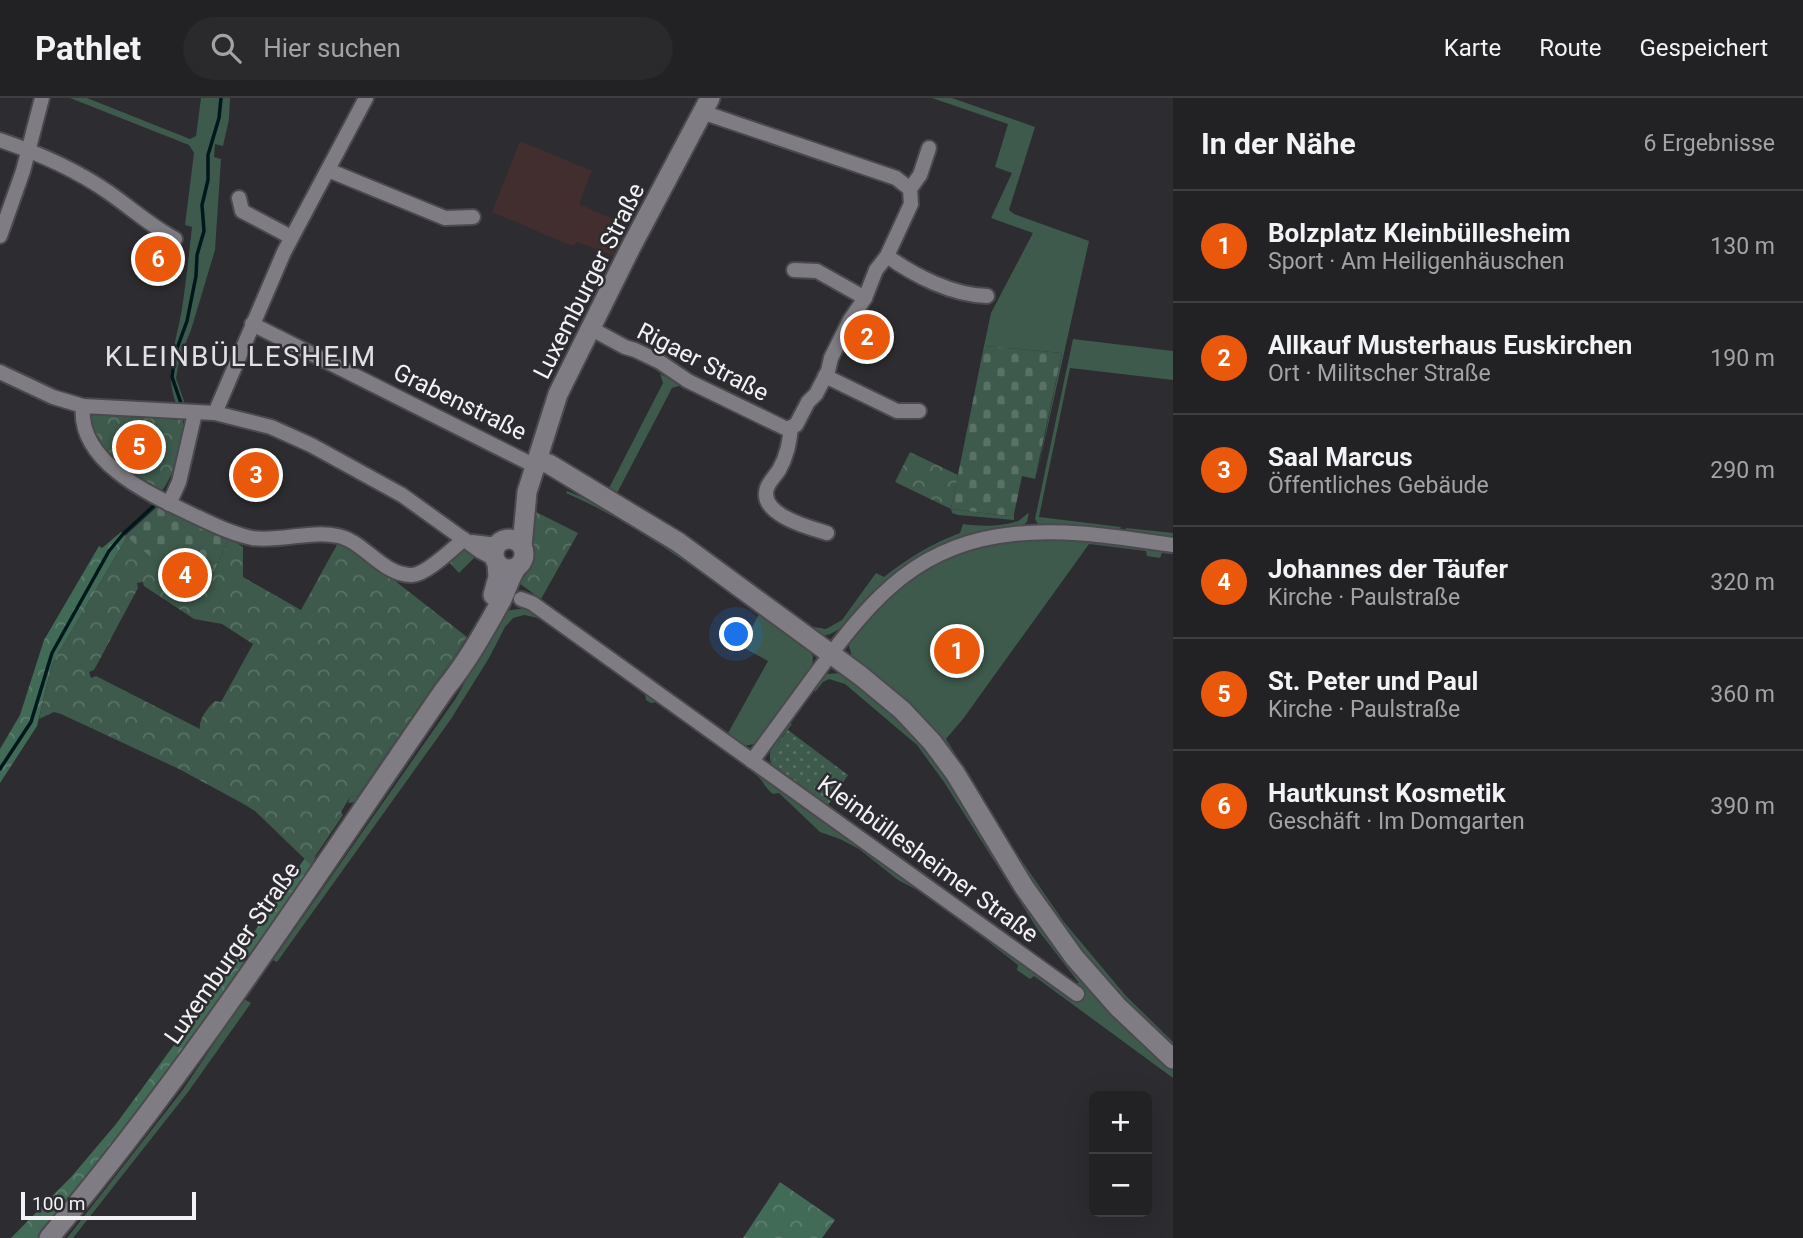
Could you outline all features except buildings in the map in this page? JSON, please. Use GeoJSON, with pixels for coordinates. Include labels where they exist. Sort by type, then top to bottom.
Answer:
{"type":"FeatureCollection","features":[{"type":"Feature","properties":{"kind":"street"},"geometry":{"type":"LineString","coordinates":[[0,236],[29,150],[42,98]]}},
{"type":"Feature","properties":{"kind":"street"},"geometry":{"type":"LineString","coordinates":[[215,413],[291,237],[366,98]]}},
{"type":"Feature","properties":{"kind":"street"},"geometry":{"type":"LineString","coordinates":[[706,105],[896,178],[910,189]]}},
{"type":"Feature","properties":{"kind":"street","name":"Luxemburger Straße"},"geometry":{"type":"LineString","coordinates":[[445,689],[487,613],[503,550],[527,492],[558,394],[706,105]]}},
{"type":"Feature","properties":{"kind":"street"},"geometry":{"type":"LineString","coordinates":[[0,140],[49,159],[95,183],[154,228],[175,239]]}},
{"type":"Feature","properties":{"kind":"street"},"geometry":{"type":"LineString","coordinates":[[827,533],[794,524],[774,508],[766,496],[768,486],[789,451],[794,427],[825,376],[831,358],[865,298],[871,279],[887,256],[911,204],[910,189],[920,175],[929,148]]}},
{"type":"Feature","properties":{"kind":"street"},"geometry":{"type":"LineString","coordinates":[[328,170],[444,218],[473,217]]}},
{"type":"Feature","properties":{"kind":"street"},"geometry":{"type":"LineString","coordinates":[[239,198],[242,211],[291,237]]}},
{"type":"Feature","properties":{"kind":"street"},"geometry":{"type":"LineString","coordinates":[[887,256],[899,265],[944,287],[966,295],[986,296]]}},
{"type":"Feature","properties":{"kind":"street"},"geometry":{"type":"LineString","coordinates":[[794,270],[817,271],[865,298]]}},
{"type":"Feature","properties":{"kind":"street","name":"Grabenstraße"},"geometry":{"type":"LineString","coordinates":[[252,324],[535,466]]}},
{"type":"Feature","properties":{"kind":"street","name":"Rigaer Straße"},"geometry":{"type":"LineString","coordinates":[[590,328],[660,362],[688,381],[778,426],[794,427]]}},
{"type":"Feature","properties":{"kind":"street"},"geometry":{"type":"LineString","coordinates":[[0,372],[82,406],[215,413],[271,427],[311,444],[402,495],[464,539],[503,550]]}},
{"type":"Feature","properties":{"kind":"street"},"geometry":{"type":"LineString","coordinates":[[825,376],[897,411],[919,411]]}},
{"type":"Feature","properties":{"kind":"street"},"geometry":{"type":"LineString","coordinates":[[82,406],[83,427],[98,452],[120,474],[162,501],[212,524],[254,538],[341,536],[391,568],[410,575],[424,571],[464,539]]}},
{"type":"Feature","properties":{"kind":"street"},"geometry":{"type":"LineString","coordinates":[[162,501],[179,482],[188,413]]}},
{"type":"Feature","properties":{"kind":"street"},"geometry":{"type":"LineString","coordinates":[[535,466],[540,477],[547,481],[608,501],[671,538],[897,705],[932,742],[956,773],[1024,887],[1063,942],[1118,1007],[1173,1059]]}},
{"type":"Feature","properties":{"kind":"street"},"geometry":{"type":"LineString","coordinates":[[752,761],[868,607],[897,580],[932,558],[967,543],[1003,535],[1046,532],[1173,545]]}},
{"type":"Feature","properties":{"kind":"street","name":"Luxemburger Straße"},"geometry":{"type":"LineString","coordinates":[[49,1238],[106,1169],[182,1068],[473,651],[517,567],[508,569],[503,550]]}},
{"type":"Feature","properties":{"kind":"street","name":"Kleinbüllesheimer Straße"},"geometry":{"type":"LineString","coordinates":[[521,599],[532,603],[1077,994]]}},
{"type":"Feature","properties":{"kind":"shaded area"},"geometry":{"type":"Polygon","coordinates":[[[520,141],[592,171],[579,204],[631,227],[613,256],[578,242],[572,246],[492,212],[520,141]]]}},
{"type":"Feature","properties":{"kind":"green space"},"geometry":{"type":"Polygon","coordinates":[[[70,98],[87,98],[190,139],[196,136],[201,98],[230,98],[223,146],[215,144],[214,157],[221,159],[215,250],[180,357],[176,378],[186,407],[177,406],[171,370],[192,227],[185,225],[194,153],[189,145],[70,98]]]}},
{"type":"Feature","properties":{"kind":"green space"},"geometry":{"type":"Polygon","coordinates":[[[932,98],[952,98],[1035,127],[1009,210],[1089,241],[1036,479],[1062,353],[984,346],[991,313],[1033,233],[991,218],[1012,173],[995,167],[1008,124],[932,98]]]}},
{"type":"Feature","properties":{"kind":"green space"},"geometry":{"type":"Polygon","coordinates":[[[1073,339],[1173,351],[1173,380],[1070,368],[1039,517],[1121,527],[1118,531],[1039,526],[1035,519],[1073,339]]]}},
{"type":"Feature","properties":{"kind":"green space"},"geometry":{"type":"Polygon","coordinates":[[[984,346],[1062,353],[1035,479],[1022,476],[1014,514],[1009,516],[951,509],[984,346]]]}},
{"type":"Feature","properties":{"kind":"green space"},"geometry":{"type":"Polygon","coordinates":[[[660,374],[682,385],[672,388],[616,495],[648,511],[808,626],[826,629],[842,620],[876,573],[884,577],[920,552],[960,533],[963,524],[1002,525],[1017,521],[1029,513],[1027,522],[1021,527],[952,549],[901,571],[881,586],[848,622],[830,634],[820,636],[608,490],[663,383],[660,374]]]}},
{"type":"Feature","properties":{"kind":"green space"},"geometry":{"type":"Polygon","coordinates":[[[93,414],[183,420],[178,458],[161,492],[128,471],[103,447],[88,424],[93,414]]]}},
{"type":"Feature","properties":{"kind":"green space"},"geometry":{"type":"Polygon","coordinates":[[[910,452],[958,475],[951,509],[895,482],[910,452]]]}},
{"type":"Feature","properties":{"kind":"green space"},"geometry":{"type":"Polygon","coordinates":[[[567,491],[649,530],[810,649],[813,657],[812,669],[759,741],[745,745],[725,735],[768,661],[742,647],[759,614],[666,549],[592,505],[566,493],[567,491]]]}},
{"type":"Feature","properties":{"kind":"green space"},"geometry":{"type":"Polygon","coordinates":[[[157,507],[229,538],[204,594],[185,589],[125,536],[157,507]]]}},
{"type":"Feature","properties":{"kind":"green space"},"geometry":{"type":"Polygon","coordinates":[[[951,509],[1008,516],[1014,514],[1014,520],[958,515],[952,513],[951,509]]]}},
{"type":"Feature","properties":{"kind":"green space"},"geometry":{"type":"Polygon","coordinates":[[[534,511],[578,533],[541,599],[516,581],[528,569],[533,558],[530,535],[534,511]]]}},
{"type":"Feature","properties":{"kind":"green space"},"geometry":{"type":"Polygon","coordinates":[[[1126,528],[1173,533],[1173,539],[1126,532],[1126,528]]]}},
{"type":"Feature","properties":{"kind":"green space"},"geometry":{"type":"Polygon","coordinates":[[[121,532],[127,537],[52,664],[37,726],[0,783],[0,749],[20,715],[44,640],[99,546],[102,548],[121,532]]]}},
{"type":"Feature","properties":{"kind":"green space"},"geometry":{"type":"Polygon","coordinates":[[[127,537],[171,574],[169,576],[184,589],[187,586],[204,594],[229,538],[243,547],[243,577],[301,610],[339,541],[349,545],[467,637],[358,795],[350,797],[341,812],[343,815],[316,855],[312,866],[255,811],[179,769],[61,714],[54,712],[39,719],[52,664],[127,537]],[[143,582],[137,583],[138,588],[94,670],[89,672],[91,678],[96,676],[200,729],[204,714],[215,701],[221,702],[253,644],[222,624],[194,619],[144,586],[143,582]]]}},
{"type":"Feature","properties":{"kind":"green space"},"geometry":{"type":"Polygon","coordinates":[[[1026,538],[1082,540],[1173,550],[1173,554],[1162,553],[1160,558],[1147,556],[1146,551],[1089,544],[946,739],[1017,854],[1064,922],[1126,996],[1173,1042],[1173,1052],[1080,955],[1004,842],[853,660],[850,639],[871,612],[925,568],[970,548],[1026,538]]]}},
{"type":"Feature","properties":{"kind":"green space"},"geometry":{"type":"Polygon","coordinates":[[[464,550],[476,556],[459,573],[448,561],[464,550]]]}},
{"type":"Feature","properties":{"kind":"green space"},"geometry":{"type":"Polygon","coordinates":[[[526,608],[775,771],[771,764],[770,751],[788,723],[792,724],[777,746],[775,757],[780,771],[1074,984],[1079,983],[1038,930],[944,782],[917,745],[845,684],[829,679],[815,692],[815,685],[825,674],[844,673],[913,729],[981,826],[1173,1067],[1173,1078],[1034,976],[1030,979],[1017,970],[1018,965],[921,892],[898,880],[859,849],[820,832],[779,793],[773,794],[755,774],[657,702],[646,700],[645,693],[538,618],[524,615],[513,618],[505,627],[451,719],[277,962],[273,960],[456,698],[504,611],[526,608]]]}},
{"type":"Feature","properties":{"kind":"green space"},"geometry":{"type":"Polygon","coordinates":[[[467,637],[444,676],[356,802],[348,803],[350,797],[358,795],[467,637]]]}},
{"type":"Feature","properties":{"kind":"green space"},"geometry":{"type":"Polygon","coordinates":[[[788,730],[848,775],[828,805],[797,785],[777,765],[774,751],[788,730]]]}},
{"type":"Feature","properties":{"kind":"green space"},"geometry":{"type":"Polygon","coordinates":[[[305,858],[312,866],[304,876],[307,879],[199,1034],[42,1238],[11,1238],[72,1176],[116,1124],[207,1000],[305,858]]]}},
{"type":"Feature","properties":{"kind":"green space"},"geometry":{"type":"Polygon","coordinates":[[[244,999],[251,1003],[188,1092],[73,1238],[67,1238],[182,1091],[244,999]]]}},
{"type":"Feature","properties":{"kind":"green space"},"geometry":{"type":"Polygon","coordinates":[[[780,1182],[835,1220],[822,1238],[743,1238],[780,1182]]]}},
{"type":"Feature","properties":{"kind":"waterway"},"geometry":{"type":"LineString","coordinates":[[182,406],[172,377],[175,354],[187,321],[196,276],[197,255],[204,231],[202,205],[208,180],[208,155],[219,118],[221,98]]}},
{"type":"Feature","properties":{"kind":"waterway"},"geometry":{"type":"LineString","coordinates":[[164,495],[172,481]]}},
{"type":"Feature","properties":{"kind":"waterway"},"geometry":{"type":"LineString","coordinates":[[0,769],[31,722],[52,653],[109,551],[124,533],[159,501]]}},
{"type":"Feature","properties":{"kind":"place","name":"Hautkunst Kosmetik"},"geometry":{"type":"Point","coordinates":[158,259]}},
{"type":"Feature","properties":{"kind":"place","name":"Allkauf Musterhaus Euskirchen"},"geometry":{"type":"Point","coordinates":[867,337]}},
{"type":"Feature","properties":{"kind":"place","name":"St. Peter und Paul"},"geometry":{"type":"Point","coordinates":[139,447]}},
{"type":"Feature","properties":{"kind":"place","name":"Saal Marcus"},"geometry":{"type":"Point","coordinates":[256,475]}},
{"type":"Feature","properties":{"kind":"place","name":"Johannes der Täufer"},"geometry":{"type":"Point","coordinates":[185,575]}},
{"type":"Feature","properties":{"kind":"place","name":"Bolzplatz Kleinbüllesheim"},"geometry":{"type":"Point","coordinates":[957,651]}},
{"type":"Feature","properties":{"kind":"district","name":"KLEINBÜLLESHEIM"},"geometry":{"type":"Point","coordinates":[241,356]}}]}
